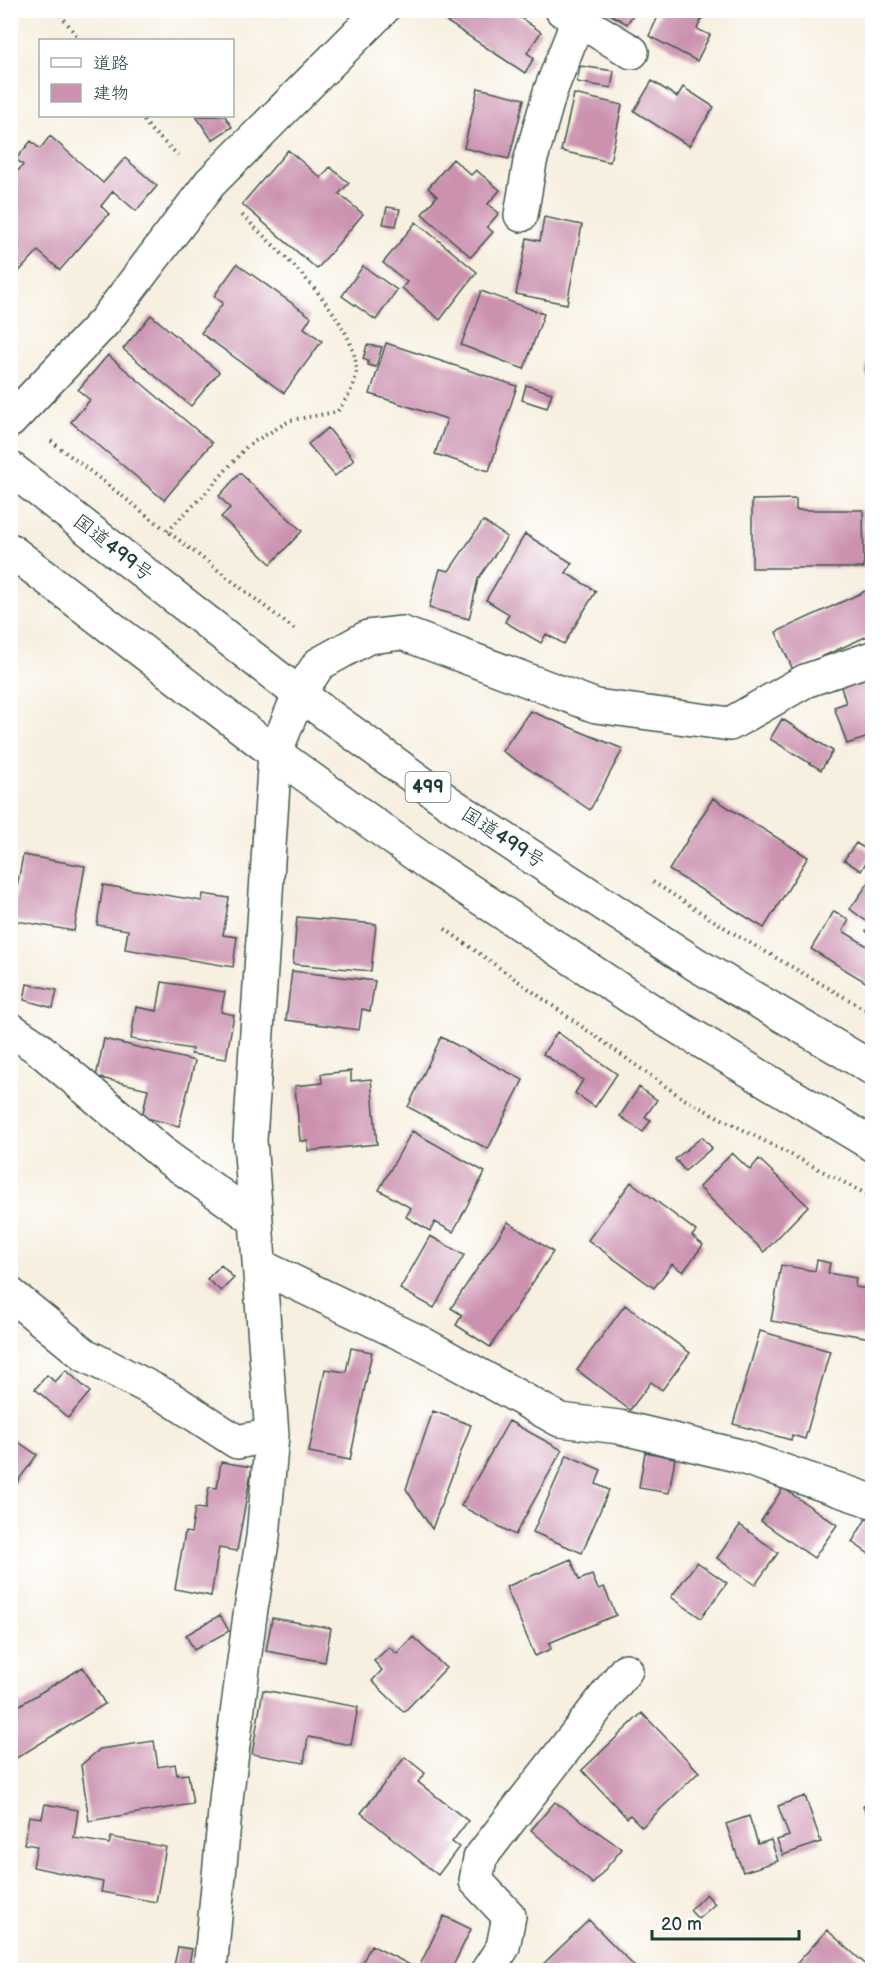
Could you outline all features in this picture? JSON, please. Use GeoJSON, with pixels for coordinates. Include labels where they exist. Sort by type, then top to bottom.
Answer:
{"type":"FeatureCollection","features":[{"type":"Feature","properties":{"kind":"main road"},"geometry":{"type":"LineString","coordinates":[[14,418],[105,321],[210,183],[382,10]]}},
{"type":"Feature","properties":{"kind":"main road"},"geometry":{"type":"LineString","coordinates":[[521,215],[530,162],[570,15],[632,52]]}},
{"type":"Feature","properties":{"kind":"main road","name":"国道499号"},"geometry":{"type":"LineString","coordinates":[[10,468],[299,693],[451,804],[697,965],[873,1068]]}},
{"type":"Feature","properties":{"kind":"main road"},"geometry":{"type":"LineString","coordinates":[[10,550],[275,753],[429,864],[639,1002],[873,1144]]}},
{"type":"Feature","properties":{"kind":"main road"},"geometry":{"type":"LineString","coordinates":[[210,1971],[227,1791],[250,1615],[263,1537],[272,1435],[250,1140],[275,753],[299,693],[319,664],[368,637],[402,633],[596,706],[730,723],[805,681],[873,658]]}},
{"type":"Feature","properties":{"kind":"main road"},"geometry":{"type":"LineString","coordinates":[[10,1029],[38,1048],[168,1158],[256,1220]]}},
{"type":"Feature","properties":{"kind":"main road"},"geometry":{"type":"LineString","coordinates":[[260,1266],[421,1343],[560,1420],[619,1427],[736,1455],[873,1501]]}},
{"type":"Feature","properties":{"kind":"main road"},"geometry":{"type":"LineString","coordinates":[[10,1294],[85,1355],[168,1397],[237,1442],[272,1435]]}},
{"type":"Feature","properties":{"kind":"main road"},"geometry":{"type":"LineString","coordinates":[[488,1971],[503,1947],[509,1916],[476,1881],[480,1858],[626,1670]]}},
{"type":"Feature","properties":{"kind":"path"},"geometry":{"type":"LineString","coordinates":[[57,10],[79,39]]}},
{"type":"Feature","properties":{"kind":"path"},"geometry":{"type":"LineString","coordinates":[[141,117],[152,131],[210,183],[300,274],[339,321],[350,341],[356,370],[352,390],[337,412],[291,420],[247,446],[203,496],[167,531]]}},
{"type":"Feature","properties":{"kind":"path"},"geometry":{"type":"LineString","coordinates":[[14,418],[167,531],[331,658]]}},
{"type":"Feature","properties":{"kind":"path"},"geometry":{"type":"LineString","coordinates":[[649,879],[738,936],[873,1013]]}},
{"type":"Feature","properties":{"kind":"building"},"geometry":{"type":"Polygon","coordinates":[[[434,10],[509,10],[541,32],[527,53],[534,58],[525,73],[432,12],[434,10]]]}},
{"type":"Feature","properties":{"kind":"building"},"geometry":{"type":"Polygon","coordinates":[[[603,10],[636,10],[627,24],[603,10]]]}},
{"type":"Feature","properties":{"kind":"building"},"geometry":{"type":"Polygon","coordinates":[[[661,10],[697,10],[704,14],[697,29],[710,35],[697,61],[649,36],[661,10]]]}},
{"type":"Feature","properties":{"kind":"building"},"geometry":{"type":"Polygon","coordinates":[[[580,66],[614,71],[611,88],[577,82],[580,66]]]}},
{"type":"Feature","properties":{"kind":"building"},"geometry":{"type":"Polygon","coordinates":[[[652,81],[677,97],[683,87],[714,107],[689,146],[634,111],[652,81]]]}},
{"type":"Feature","properties":{"kind":"building"},"geometry":{"type":"Polygon","coordinates":[[[478,88],[524,99],[509,159],[464,148],[478,88]]]}},
{"type":"Feature","properties":{"kind":"building"},"geometry":{"type":"Polygon","coordinates":[[[574,94],[622,105],[610,162],[561,151],[574,94]]]}},
{"type":"Feature","properties":{"kind":"building"},"geometry":{"type":"Polygon","coordinates":[[[197,117],[226,117],[232,127],[212,140],[197,117]]]}},
{"type":"Feature","properties":{"kind":"building"},"geometry":{"type":"Polygon","coordinates":[[[50,136],[103,183],[125,158],[157,186],[136,211],[113,191],[101,206],[109,214],[60,270],[38,251],[10,281],[10,231],[13,229],[10,227],[10,180],[23,165],[16,159],[31,141],[40,149],[50,136]]]}},
{"type":"Feature","properties":{"kind":"building"},"geometry":{"type":"Polygon","coordinates":[[[288,150],[321,178],[330,167],[349,183],[339,194],[363,214],[317,269],[242,204],[288,150]]]}},
{"type":"Feature","properties":{"kind":"building"},"geometry":{"type":"Polygon","coordinates":[[[453,159],[471,175],[476,170],[500,190],[488,204],[499,213],[487,227],[493,232],[471,257],[422,214],[437,196],[428,188],[453,159]]]}},
{"type":"Feature","properties":{"kind":"building"},"geometry":{"type":"Polygon","coordinates":[[[387,207],[400,209],[396,226],[383,224],[387,207]]]}},
{"type":"Feature","properties":{"kind":"building"},"geometry":{"type":"Polygon","coordinates":[[[544,217],[582,225],[567,304],[516,294],[527,238],[540,241],[544,217]]]}},
{"type":"Feature","properties":{"kind":"building"},"geometry":{"type":"Polygon","coordinates":[[[416,222],[477,272],[440,320],[402,288],[407,282],[383,263],[416,222]]]}},
{"type":"Feature","properties":{"kind":"building"},"geometry":{"type":"Polygon","coordinates":[[[237,264],[311,317],[304,328],[322,341],[284,393],[201,333],[223,303],[214,296],[237,264]]]}},
{"type":"Feature","properties":{"kind":"building"},"geometry":{"type":"Polygon","coordinates":[[[363,266],[397,290],[376,320],[342,296],[363,266]]]}},
{"type":"Feature","properties":{"kind":"building"},"geometry":{"type":"Polygon","coordinates":[[[481,291],[544,314],[524,369],[461,345],[481,291]]]}},
{"type":"Feature","properties":{"kind":"building"},"geometry":{"type":"Polygon","coordinates":[[[151,315],[219,372],[191,406],[123,349],[151,315]]]}},
{"type":"Feature","properties":{"kind":"building"},"geometry":{"type":"Polygon","coordinates":[[[386,343],[517,386],[489,471],[435,454],[447,419],[370,394],[386,343]]]}},
{"type":"Feature","properties":{"kind":"building"},"geometry":{"type":"Polygon","coordinates":[[[367,345],[382,347],[376,367],[368,365],[368,361],[363,359],[367,345]]]}},
{"type":"Feature","properties":{"kind":"building"},"geometry":{"type":"Polygon","coordinates":[[[108,355],[212,443],[164,500],[71,422],[90,400],[78,390],[108,355]]]}},
{"type":"Feature","properties":{"kind":"building"},"geometry":{"type":"Polygon","coordinates":[[[868,355],[872,356],[872,376],[865,374],[868,355]]]}},
{"type":"Feature","properties":{"kind":"building"},"geometry":{"type":"Polygon","coordinates":[[[526,385],[552,393],[547,408],[522,400],[526,385]]]}},
{"type":"Feature","properties":{"kind":"building"},"geometry":{"type":"Polygon","coordinates":[[[328,428],[354,460],[335,476],[308,444],[328,428]]]}},
{"type":"Feature","properties":{"kind":"building"},"geometry":{"type":"Polygon","coordinates":[[[240,473],[302,531],[271,564],[221,517],[230,508],[219,496],[240,473]]]}},
{"type":"Feature","properties":{"kind":"building"},"geometry":{"type":"Polygon","coordinates":[[[796,499],[796,510],[863,510],[864,568],[752,568],[752,500],[796,499]]]}},
{"type":"Feature","properties":{"kind":"building"},"geometry":{"type":"Polygon","coordinates":[[[483,521],[507,537],[478,579],[469,619],[429,608],[440,569],[449,571],[483,521]]]}},
{"type":"Feature","properties":{"kind":"building"},"geometry":{"type":"Polygon","coordinates":[[[525,534],[572,563],[566,573],[596,591],[564,644],[546,634],[541,643],[505,622],[509,614],[486,600],[525,534]]]}},
{"type":"Feature","properties":{"kind":"building"},"geometry":{"type":"Polygon","coordinates":[[[872,588],[872,634],[793,670],[776,632],[872,588]]]}},
{"type":"Feature","properties":{"kind":"building"},"geometry":{"type":"Polygon","coordinates":[[[872,670],[872,736],[847,744],[834,707],[846,703],[839,681],[872,670]]]}},
{"type":"Feature","properties":{"kind":"building"},"geometry":{"type":"Polygon","coordinates":[[[530,711],[623,749],[590,810],[502,751],[530,711]]]}},
{"type":"Feature","properties":{"kind":"building"},"geometry":{"type":"Polygon","coordinates":[[[782,719],[833,751],[821,770],[770,739],[782,719]]]}},
{"type":"Feature","properties":{"kind":"building"},"geometry":{"type":"Polygon","coordinates":[[[713,798],[808,857],[764,928],[669,870],[713,798]]]}},
{"type":"Feature","properties":{"kind":"building"},"geometry":{"type":"Polygon","coordinates":[[[856,843],[872,853],[861,871],[844,860],[856,843]]]}},
{"type":"Feature","properties":{"kind":"building"},"geometry":{"type":"Polygon","coordinates":[[[23,855],[85,866],[74,931],[11,920],[23,855]]]}},
{"type":"Feature","properties":{"kind":"building"},"geometry":{"type":"Polygon","coordinates":[[[872,878],[872,936],[866,931],[870,924],[850,909],[872,878]]]}},
{"type":"Feature","properties":{"kind":"building"},"geometry":{"type":"Polygon","coordinates":[[[103,885],[202,901],[203,894],[229,898],[223,935],[237,937],[233,967],[125,949],[128,930],[97,925],[103,885]]]}},
{"type":"Feature","properties":{"kind":"building"},"geometry":{"type":"Polygon","coordinates":[[[834,911],[849,920],[843,931],[872,949],[872,986],[811,949],[834,911]]]}},
{"type":"Feature","properties":{"kind":"building"},"geometry":{"type":"Polygon","coordinates":[[[297,917],[376,924],[371,971],[293,964],[297,917]]]}},
{"type":"Feature","properties":{"kind":"building"},"geometry":{"type":"Polygon","coordinates":[[[292,971],[375,981],[370,1011],[362,1009],[359,1030],[286,1020],[292,971]]]}},
{"type":"Feature","properties":{"kind":"building"},"geometry":{"type":"Polygon","coordinates":[[[162,982],[225,992],[221,1012],[234,1015],[226,1059],[191,1054],[192,1049],[131,1039],[136,1007],[157,1011],[162,982]]]}},
{"type":"Feature","properties":{"kind":"building"},"geometry":{"type":"Polygon","coordinates":[[[27,984],[57,990],[53,1008],[24,1000],[27,984]]]}},
{"type":"Feature","properties":{"kind":"building"},"geometry":{"type":"Polygon","coordinates":[[[557,1032],[617,1074],[595,1107],[575,1093],[583,1080],[543,1054],[557,1032]]]}},
{"type":"Feature","properties":{"kind":"building"},"geometry":{"type":"Polygon","coordinates":[[[441,1037],[523,1080],[488,1149],[408,1107],[441,1037]]]}},
{"type":"Feature","properties":{"kind":"building"},"geometry":{"type":"Polygon","coordinates":[[[104,1039],[195,1061],[179,1126],[142,1117],[148,1089],[96,1077],[104,1039]]]}},
{"type":"Feature","properties":{"kind":"building"},"geometry":{"type":"Polygon","coordinates":[[[351,1071],[351,1081],[371,1079],[377,1144],[308,1151],[308,1141],[300,1141],[295,1086],[322,1083],[321,1074],[351,1071]]]}},
{"type":"Feature","properties":{"kind":"building"},"geometry":{"type":"Polygon","coordinates":[[[639,1087],[657,1100],[645,1117],[651,1120],[643,1132],[620,1116],[639,1087]]]}},
{"type":"Feature","properties":{"kind":"building"},"geometry":{"type":"Polygon","coordinates":[[[412,1131],[485,1172],[453,1232],[435,1222],[430,1231],[406,1217],[411,1208],[379,1190],[412,1131]]]}},
{"type":"Feature","properties":{"kind":"building"},"geometry":{"type":"Polygon","coordinates":[[[702,1137],[712,1148],[685,1171],[675,1159],[702,1137]]]}},
{"type":"Feature","properties":{"kind":"building"},"geometry":{"type":"Polygon","coordinates":[[[732,1153],[750,1170],[759,1159],[808,1206],[764,1252],[699,1187],[732,1153]]]}},
{"type":"Feature","properties":{"kind":"building"},"geometry":{"type":"Polygon","coordinates":[[[631,1182],[696,1231],[692,1236],[703,1245],[683,1272],[672,1264],[654,1288],[588,1240],[631,1182]]]}},
{"type":"Feature","properties":{"kind":"building"},"geometry":{"type":"Polygon","coordinates":[[[508,1222],[553,1252],[490,1347],[456,1325],[462,1315],[451,1308],[508,1222]]]}},
{"type":"Feature","properties":{"kind":"building"},"geometry":{"type":"Polygon","coordinates":[[[430,1236],[464,1255],[434,1308],[400,1289],[430,1236]]]}},
{"type":"Feature","properties":{"kind":"building"},"geometry":{"type":"Polygon","coordinates":[[[817,1260],[830,1263],[828,1273],[856,1278],[855,1287],[872,1290],[871,1338],[771,1321],[781,1265],[815,1271],[817,1260]]]}},
{"type":"Feature","properties":{"kind":"building"},"geometry":{"type":"Polygon","coordinates":[[[221,1265],[234,1278],[221,1291],[207,1279],[221,1265]]]}},
{"type":"Feature","properties":{"kind":"building"},"geometry":{"type":"Polygon","coordinates":[[[625,1305],[690,1353],[662,1390],[651,1382],[630,1410],[577,1370],[625,1305]]]}},
{"type":"Feature","properties":{"kind":"building"},"geometry":{"type":"Polygon","coordinates":[[[760,1331],[830,1351],[805,1439],[792,1435],[791,1440],[733,1424],[760,1331]]]}},
{"type":"Feature","properties":{"kind":"building"},"geometry":{"type":"Polygon","coordinates":[[[351,1348],[372,1352],[350,1460],[309,1452],[325,1369],[346,1372],[351,1348]]]}},
{"type":"Feature","properties":{"kind":"building"},"geometry":{"type":"Polygon","coordinates":[[[66,1370],[90,1392],[68,1418],[35,1389],[47,1375],[55,1382],[66,1370]]]}},
{"type":"Feature","properties":{"kind":"building"},"geometry":{"type":"Polygon","coordinates":[[[433,1411],[471,1425],[432,1529],[406,1489],[433,1411]]]}},
{"type":"Feature","properties":{"kind":"building"},"geometry":{"type":"Polygon","coordinates":[[[509,1421],[562,1450],[515,1535],[461,1506],[509,1421]]]}},
{"type":"Feature","properties":{"kind":"building"},"geometry":{"type":"Polygon","coordinates":[[[10,1436],[37,1455],[15,1485],[10,1481],[10,1436]]]}},
{"type":"Feature","properties":{"kind":"building"},"geometry":{"type":"Polygon","coordinates":[[[645,1452],[675,1458],[669,1493],[639,1488],[645,1452]]]}},
{"type":"Feature","properties":{"kind":"building"},"geometry":{"type":"Polygon","coordinates":[[[567,1455],[601,1470],[596,1484],[609,1490],[582,1553],[533,1532],[567,1455]]]}},
{"type":"Feature","properties":{"kind":"building"},"geometry":{"type":"Polygon","coordinates":[[[221,1462],[252,1467],[237,1551],[219,1548],[211,1596],[175,1589],[185,1532],[191,1533],[195,1508],[205,1509],[209,1487],[217,1488],[221,1462]]]}},
{"type":"Feature","properties":{"kind":"building"},"geometry":{"type":"Polygon","coordinates":[[[783,1488],[837,1525],[814,1558],[761,1521],[783,1488]]]}},
{"type":"Feature","properties":{"kind":"building"},"geometry":{"type":"Polygon","coordinates":[[[867,1517],[872,1520],[872,1556],[852,1542],[867,1517]]]}},
{"type":"Feature","properties":{"kind":"building"},"geometry":{"type":"Polygon","coordinates":[[[740,1525],[778,1553],[755,1585],[717,1558],[740,1525]]]}},
{"type":"Feature","properties":{"kind":"building"},"geometry":{"type":"Polygon","coordinates":[[[571,1559],[579,1580],[592,1575],[598,1589],[604,1587],[616,1615],[549,1643],[551,1649],[535,1656],[506,1587],[571,1559]]]}},
{"type":"Feature","properties":{"kind":"building"},"geometry":{"type":"Polygon","coordinates":[[[697,1562],[727,1583],[701,1618],[671,1597],[697,1562]]]}},
{"type":"Feature","properties":{"kind":"building"},"geometry":{"type":"Polygon","coordinates":[[[220,1615],[229,1631],[194,1650],[186,1635],[220,1615]]]}},
{"type":"Feature","properties":{"kind":"building"},"geometry":{"type":"Polygon","coordinates":[[[272,1618],[331,1628],[325,1662],[266,1651],[272,1618]]]}},
{"type":"Feature","properties":{"kind":"building"},"geometry":{"type":"Polygon","coordinates":[[[413,1637],[446,1668],[404,1712],[372,1681],[382,1670],[374,1661],[389,1647],[397,1654],[413,1637]]]}},
{"type":"Feature","properties":{"kind":"building"},"geometry":{"type":"Polygon","coordinates":[[[83,1667],[105,1704],[10,1762],[10,1711],[83,1667]]]}},
{"type":"Feature","properties":{"kind":"building"},"geometry":{"type":"Polygon","coordinates":[[[263,1690],[358,1707],[351,1745],[308,1737],[304,1763],[252,1754],[263,1690]]]}},
{"type":"Feature","properties":{"kind":"building"},"geometry":{"type":"Polygon","coordinates":[[[642,1713],[699,1772],[642,1827],[630,1815],[627,1818],[582,1770],[642,1713]]]}},
{"type":"Feature","properties":{"kind":"building"},"geometry":{"type":"Polygon","coordinates":[[[154,1741],[158,1767],[175,1764],[177,1775],[188,1774],[193,1804],[89,1821],[81,1765],[100,1749],[154,1741]]]}},
{"type":"Feature","properties":{"kind":"building"},"geometry":{"type":"Polygon","coordinates":[[[405,1757],[425,1773],[418,1782],[468,1821],[452,1842],[459,1847],[438,1875],[361,1813],[405,1757]]]}},
{"type":"Feature","properties":{"kind":"building"},"geometry":{"type":"Polygon","coordinates":[[[805,1796],[821,1842],[783,1855],[777,1840],[789,1836],[778,1806],[805,1796]]]}},
{"type":"Feature","properties":{"kind":"building"},"geometry":{"type":"Polygon","coordinates":[[[555,1802],[622,1849],[593,1884],[531,1830],[555,1802]]]}},
{"type":"Feature","properties":{"kind":"building"},"geometry":{"type":"Polygon","coordinates":[[[872,1802],[872,1827],[863,1806],[872,1802]]]}},
{"type":"Feature","properties":{"kind":"building"},"geometry":{"type":"Polygon","coordinates":[[[45,1804],[78,1810],[74,1838],[109,1844],[111,1837],[166,1847],[156,1902],[101,1892],[103,1882],[33,1867],[37,1846],[24,1844],[29,1816],[42,1818],[45,1804]]]}},
{"type":"Feature","properties":{"kind":"building"},"geometry":{"type":"Polygon","coordinates":[[[749,1816],[758,1844],[771,1840],[778,1861],[743,1872],[726,1824],[749,1816]]]}},
{"type":"Feature","properties":{"kind":"building"},"geometry":{"type":"Polygon","coordinates":[[[706,1894],[715,1904],[698,1919],[690,1910],[706,1894]]]}},
{"type":"Feature","properties":{"kind":"building"},"geometry":{"type":"Polygon","coordinates":[[[444,1916],[471,1929],[451,1970],[359,1970],[371,1945],[418,1969],[444,1916]]]}},
{"type":"Feature","properties":{"kind":"building"},"geometry":{"type":"Polygon","coordinates":[[[589,1920],[638,1970],[537,1970],[589,1920]]]}},
{"type":"Feature","properties":{"kind":"building"},"geometry":{"type":"Polygon","coordinates":[[[827,1930],[872,1970],[791,1970],[827,1930]]]}},
{"type":"Feature","properties":{"kind":"building"},"geometry":{"type":"Polygon","coordinates":[[[178,1947],[192,1949],[188,1970],[173,1970],[178,1947]]]}}]}
